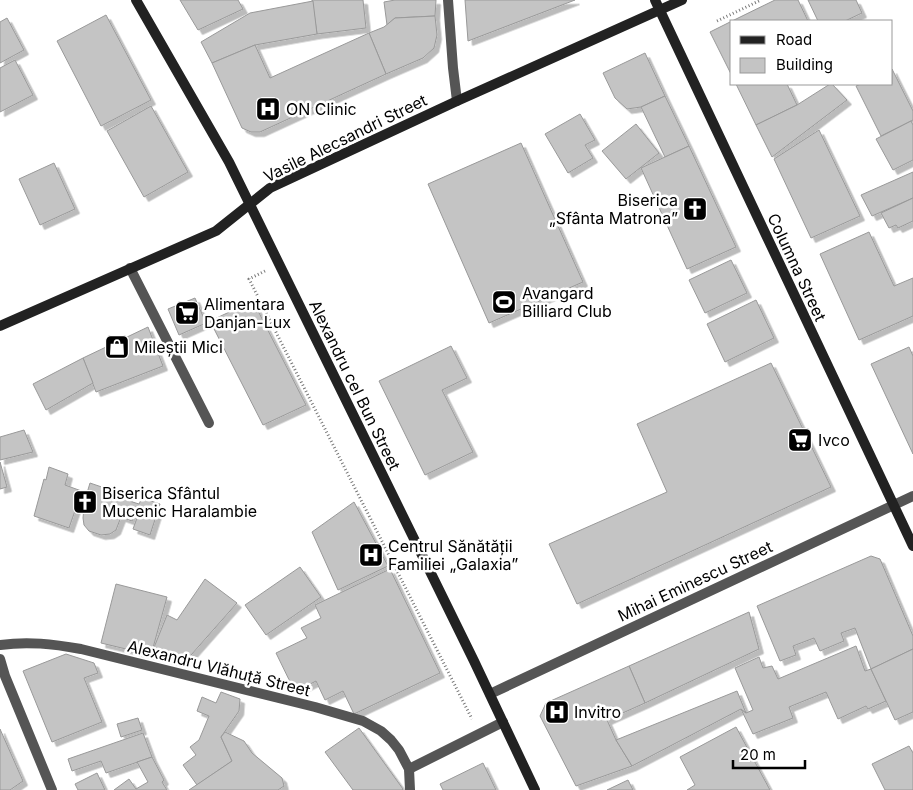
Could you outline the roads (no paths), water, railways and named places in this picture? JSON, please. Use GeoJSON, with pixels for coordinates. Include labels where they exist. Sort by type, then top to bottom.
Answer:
{"type":"FeatureCollection","features":[{"type":"Feature","properties":{"kind":"main road","name":"Alexandru cel Bun Street"},"geometry":{"type":"LineString","coordinates":[[136,0],[229,162],[490,694],[535,790]]}},
{"type":"Feature","properties":{"kind":"main road","name":"Columna Street"},"geometry":{"type":"LineString","coordinates":[[655,0],[913,546]]}},
{"type":"Feature","properties":{"kind":"main road","name":"Vasile Alecsandri Street"},"geometry":{"type":"LineString","coordinates":[[0,326],[216,231],[270,188],[457,101],[682,0]]}},
{"type":"Feature","properties":{"kind":"street"},"geometry":{"type":"LineString","coordinates":[[448,0],[457,101]]}},
{"type":"Feature","properties":{"kind":"street"},"geometry":{"type":"LineString","coordinates":[[130,268],[209,423]]}},
{"type":"Feature","properties":{"kind":"street","name":"Mihai Eminescu Street"},"geometry":{"type":"LineString","coordinates":[[490,694],[913,496]]}},
{"type":"Feature","properties":{"kind":"street","name":"Alexandru Vlăhuță Street"},"geometry":{"type":"LineString","coordinates":[[0,645],[21,642],[46,643],[81,649],[315,707],[363,721],[381,731],[391,740],[399,750],[409,769]]}},
{"type":"Feature","properties":{"kind":"street"},"geometry":{"type":"LineString","coordinates":[[0,659],[5,676],[52,790]]}},
{"type":"Feature","properties":{"kind":"street"},"geometry":{"type":"LineString","coordinates":[[410,790],[409,769],[503,722]]}},
{"type":"Feature","properties":{"kind":"place","name":"ON Clinic"},"geometry":{"type":"Point","coordinates":[268,109]}},
{"type":"Feature","properties":{"kind":"place","name":"Biserica „Sfânta Matrona”"},"geometry":{"type":"Point","coordinates":[695,209]}},
{"type":"Feature","properties":{"kind":"place","name":"Avangard Billiard Club"},"geometry":{"type":"Point","coordinates":[504,302]}},
{"type":"Feature","properties":{"kind":"place","name":"Alimentara Danjan-Lux"},"geometry":{"type":"Point","coordinates":[187,313]}},
{"type":"Feature","properties":{"kind":"place","name":"Mileștii Mici"},"geometry":{"type":"Point","coordinates":[117,347]}},
{"type":"Feature","properties":{"kind":"place","name":"Ivco"},"geometry":{"type":"Point","coordinates":[800,440]}},
{"type":"Feature","properties":{"kind":"place","name":"Biserica Sfântul Mucenic Haralambie"},"geometry":{"type":"Point","coordinates":[85,502]}},
{"type":"Feature","properties":{"kind":"place","name":"Centrul Sănătății Familiei „Galaxia”"},"geometry":{"type":"Point","coordinates":[371,555]}},
{"type":"Feature","properties":{"kind":"place","name":"Invitro"},"geometry":{"type":"Point","coordinates":[557,712]}}]}
